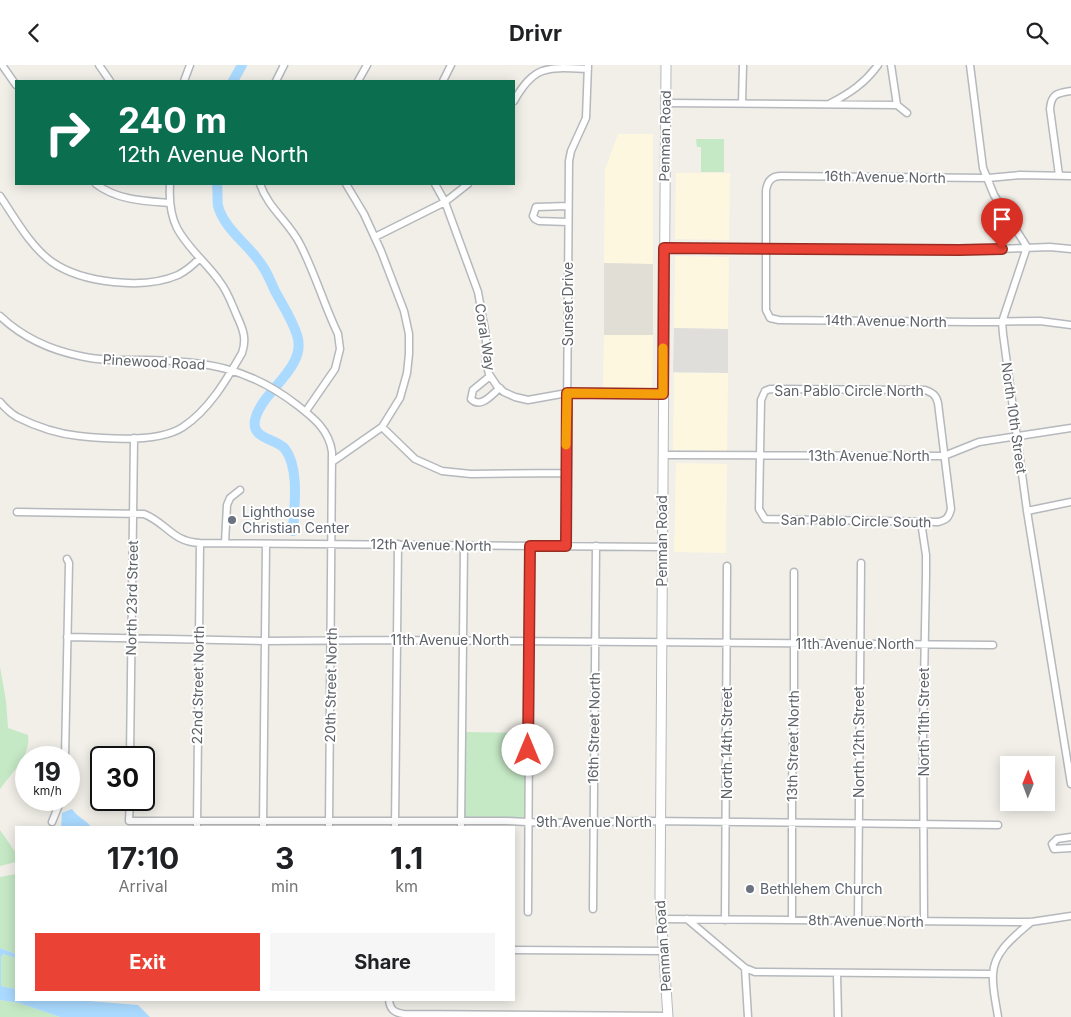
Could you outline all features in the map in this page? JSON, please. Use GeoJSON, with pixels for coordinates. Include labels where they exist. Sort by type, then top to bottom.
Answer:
{"type":"FeatureCollection","features":[{"type":"Feature","properties":{"kind":"street"},"geometry":{"type":"LineString","coordinates":[[2,65],[15,84]]}},
{"type":"Feature","properties":{"kind":"street"},"geometry":{"type":"LineString","coordinates":[[99,65],[109,80]]}},
{"type":"Feature","properties":{"kind":"street"},"geometry":{"type":"LineString","coordinates":[[184,80],[190,65]]}},
{"type":"Feature","properties":{"kind":"street"},"geometry":{"type":"LineString","coordinates":[[276,80],[284,65]]}},
{"type":"Feature","properties":{"kind":"street"},"geometry":{"type":"LineString","coordinates":[[359,80],[367,65]]}},
{"type":"Feature","properties":{"kind":"street"},"geometry":{"type":"LineString","coordinates":[[444,80],[451,65]]}},
{"type":"Feature","properties":{"kind":"street","name":"Penman Road"},"geometry":{"type":"LineString","coordinates":[[666,65],[660,822],[661,919],[668,1017]]}},
{"type":"Feature","properties":{"kind":"street"},"geometry":{"type":"LineString","coordinates":[[742,103],[743,65]]}},
{"type":"Feature","properties":{"kind":"street"},"geometry":{"type":"LineString","coordinates":[[829,104],[869,78],[878,65]]}},
{"type":"Feature","properties":{"kind":"street"},"geometry":{"type":"LineString","coordinates":[[891,65],[897,105]]}},
{"type":"Feature","properties":{"kind":"street"},"geometry":{"type":"LineString","coordinates":[[970,65],[983,168],[994,195],[1027,247]]}},
{"type":"Feature","properties":{"kind":"street"},"geometry":{"type":"LineString","coordinates":[[515,99],[526,80],[540,70],[554,67],[588,67]]}},
{"type":"Feature","properties":{"kind":"street","name":"Sunset Drive"},"geometry":{"type":"LineString","coordinates":[[566,546],[569,161],[571,151],[586,118],[588,67]]}},
{"type":"Feature","properties":{"kind":"street"},"geometry":{"type":"LineString","coordinates":[[1060,175],[1050,101],[1053,96],[1059,93],[1071,91]]}},
{"type":"Feature","properties":{"kind":"street"},"geometry":{"type":"LineString","coordinates":[[666,103],[897,105],[908,113]]}},
{"type":"Feature","properties":{"kind":"street","name":"16th Avenue North"},"geometry":{"type":"LineString","coordinates":[[766,249],[767,185],[769,181],[777,176],[988,178],[1020,175],[1071,176]]}},
{"type":"Feature","properties":{"kind":"street"},"geometry":{"type":"LineString","coordinates":[[98,185],[121,197],[148,202],[169,203]]}},
{"type":"Feature","properties":{"kind":"street"},"geometry":{"type":"LineString","coordinates":[[0,402],[5,409],[15,416],[77,436],[152,438],[182,428],[204,410],[242,353],[245,336],[221,282],[199,259],[177,228],[169,203],[170,185]]}},
{"type":"Feature","properties":{"kind":"street"},"geometry":{"type":"LineString","coordinates":[[260,185],[270,206],[283,218],[301,246],[338,334],[340,349],[335,369],[306,411]]}},
{"type":"Feature","properties":{"kind":"street"},"geometry":{"type":"LineString","coordinates":[[332,462],[382,427],[400,398],[408,363],[409,334],[404,311],[375,237],[347,185]]}},
{"type":"Feature","properties":{"kind":"street","name":"Coral Way"},"geometry":{"type":"LineString","coordinates":[[435,185],[478,293],[486,335],[486,362],[490,376],[500,389],[515,397],[528,400],[567,393],[663,394]]}},
{"type":"Feature","properties":{"kind":"street"},"geometry":{"type":"LineString","coordinates":[[375,237],[444,203],[467,185]]}},
{"type":"Feature","properties":{"kind":"street"},"geometry":{"type":"LineString","coordinates":[[0,196],[37,247],[51,261],[86,278],[124,282],[161,281],[179,275],[199,259]]}},
{"type":"Feature","properties":{"kind":"street"},"geometry":{"type":"LineString","coordinates":[[568,205],[536,207],[533,216],[539,221],[568,222]]}},
{"type":"Feature","properties":{"kind":"street","name":"North 10th Street"},"geometry":{"type":"LineString","coordinates":[[1027,247],[1002,322],[1027,511],[1071,783]]}},
{"type":"Feature","properties":{"kind":"street"},"geometry":{"type":"LineString","coordinates":[[664,248],[973,250],[1050,247],[1071,249]]}},
{"type":"Feature","properties":{"kind":"street","name":"14th Avenue North"},"geometry":{"type":"LineString","coordinates":[[766,249],[766,310],[770,318],[779,320],[1040,321],[1071,325]]}},
{"type":"Feature","properties":{"kind":"street","name":"Pinewood Road"},"geometry":{"type":"LineString","coordinates":[[0,316],[30,338],[54,349],[81,357],[204,363],[230,370],[274,388],[306,411],[327,433],[331,443],[332,462]]}},
{"type":"Feature","properties":{"kind":"street"},"geometry":{"type":"LineString","coordinates":[[490,376],[473,391],[471,399],[482,403],[500,389]]}},
{"type":"Feature","properties":{"kind":"street","name":"San Pablo Circle North"},"geometry":{"type":"LineString","coordinates":[[760,455],[761,400],[765,391],[776,389],[925,390],[932,392],[936,396],[938,403],[944,456]]}},
{"type":"Feature","properties":{"kind":"street"},"geometry":{"type":"LineString","coordinates":[[382,427],[415,459],[442,471],[471,474],[566,473]]}},
{"type":"Feature","properties":{"kind":"street","name":"13th Avenue North"},"geometry":{"type":"LineString","coordinates":[[662,455],[944,456],[972,444],[1071,428]]}},
{"type":"Feature","properties":{"kind":"street","name":"North 23rd Street"},"geometry":{"type":"LineString","coordinates":[[130,746],[134,438]]}},
{"type":"Feature","properties":{"kind":"street","name":"San Pablo Circle South"},"geometry":{"type":"LineString","coordinates":[[760,455],[759,509],[765,519],[770,521],[921,522],[945,521],[949,516],[951,509],[944,456]]}},
{"type":"Feature","properties":{"kind":"street","name":"20th Street North"},"geometry":{"type":"LineString","coordinates":[[329,825],[332,462]]}},
{"type":"Feature","properties":{"kind":"street"},"geometry":{"type":"LineString","coordinates":[[226,543],[227,505],[230,498],[240,490]]}},
{"type":"Feature","properties":{"kind":"street"},"geometry":{"type":"LineString","coordinates":[[1027,511],[1071,502]]}},
{"type":"Feature","properties":{"kind":"street","name":"12th Avenue North"},"geometry":{"type":"LineString","coordinates":[[17,512],[144,514],[152,517],[183,541],[200,543],[662,547]]}},
{"type":"Feature","properties":{"kind":"street","name":"North 11th Street"},"geometry":{"type":"LineString","coordinates":[[921,522],[926,555],[923,736],[925,824],[922,853],[924,921]]}},
{"type":"Feature","properties":{"kind":"street","name":"22nd Street North"},"geometry":{"type":"LineString","coordinates":[[197,824],[200,543]]}},
{"type":"Feature","properties":{"kind":"street"},"geometry":{"type":"LineString","coordinates":[[263,825],[266,544]]}},
{"type":"Feature","properties":{"kind":"street"},"geometry":{"type":"LineString","coordinates":[[395,824],[398,544]]}},
{"type":"Feature","properties":{"kind":"street"},"geometry":{"type":"LineString","coordinates":[[461,824],[464,545]]}},
{"type":"Feature","properties":{"kind":"street"},"geometry":{"type":"LineString","coordinates":[[528,912],[530,546]]}},
{"type":"Feature","properties":{"kind":"street","name":"16th Street North"},"geometry":{"type":"LineString","coordinates":[[593,909],[596,546]]}},
{"type":"Feature","properties":{"kind":"street"},"geometry":{"type":"LineString","coordinates":[[65,746],[69,563],[67,559]]}},
{"type":"Feature","properties":{"kind":"street","name":"North 12th Street"},"geometry":{"type":"LineString","coordinates":[[858,921],[861,563]]}},
{"type":"Feature","properties":{"kind":"street","name":"North 14th Street"},"geometry":{"type":"LineString","coordinates":[[725,920],[727,565]]}},
{"type":"Feature","properties":{"kind":"street","name":"13th Street North"},"geometry":{"type":"LineString","coordinates":[[792,920],[794,571]]}},
{"type":"Feature","properties":{"kind":"street","name":"11th Avenue North"},"geometry":{"type":"LineString","coordinates":[[66,637],[264,641],[396,640],[994,645]]}},
{"type":"Feature","properties":{"kind":"street"},"geometry":{"type":"LineString","coordinates":[[52,822],[56,811]]}},
{"type":"Feature","properties":{"kind":"street","name":"9th Avenue North"},"geometry":{"type":"LineString","coordinates":[[129,811],[129,821],[197,824],[329,825],[660,822],[998,825]]}},
{"type":"Feature","properties":{"kind":"street"},"geometry":{"type":"LineString","coordinates":[[1071,837],[1057,839],[1052,844],[1054,849],[1071,848]]}},
{"type":"Feature","properties":{"kind":"street","name":"8th Avenue North"},"geometry":{"type":"LineString","coordinates":[[661,919],[1031,922],[1071,916]]}},
{"type":"Feature","properties":{"kind":"street"},"geometry":{"type":"LineString","coordinates":[[687,919],[745,968],[755,972],[993,974]]}},
{"type":"Feature","properties":{"kind":"street"},"geometry":{"type":"LineString","coordinates":[[998,1017],[993,974],[998,956],[1003,948],[1031,922]]}},
{"type":"Feature","properties":{"kind":"street"},"geometry":{"type":"LineString","coordinates":[[515,950],[663,951]]}},
{"type":"Feature","properties":{"kind":"street"},"geometry":{"type":"LineString","coordinates":[[745,968],[748,1017]]}},
{"type":"Feature","properties":{"kind":"street"},"geometry":{"type":"LineString","coordinates":[[837,973],[838,1017]]}},
{"type":"Feature","properties":{"kind":"street"},"geometry":{"type":"LineString","coordinates":[[389,1001],[390,1007],[394,1011],[404,1014],[668,1017]]}},
{"type":"Feature","properties":{"kind":"shaded area"},"geometry":{"type":"Polygon","coordinates":[[[618,134],[653,134],[653,264],[604,263],[605,170],[618,134]]]}},
{"type":"Feature","properties":{"kind":"shaded area"},"geometry":{"type":"Polygon","coordinates":[[[676,173],[730,173],[729,240],[675,239],[676,173]]]}},
{"type":"Feature","properties":{"kind":"shaded area"},"geometry":{"type":"Polygon","coordinates":[[[675,256],[729,257],[728,329],[674,328],[675,256]]]}},
{"type":"Feature","properties":{"kind":"shaded area"},"geometry":{"type":"Polygon","coordinates":[[[604,263],[653,264],[653,335],[604,335],[604,263]]]}},
{"type":"Feature","properties":{"kind":"shaded area"},"geometry":{"type":"Polygon","coordinates":[[[674,328],[728,329],[728,373],[673,372],[674,328]]]}},
{"type":"Feature","properties":{"kind":"shaded area"},"geometry":{"type":"Polygon","coordinates":[[[604,335],[653,335],[652,388],[603,388],[604,335]]]}},
{"type":"Feature","properties":{"kind":"shaded area"},"geometry":{"type":"Polygon","coordinates":[[[674,373],[728,373],[727,451],[673,450],[674,373]]]}},
{"type":"Feature","properties":{"kind":"shaded area"},"geometry":{"type":"Polygon","coordinates":[[[676,463],[727,464],[726,553],[674,552],[676,463]]]}},
{"type":"Feature","properties":{"kind":"green space"},"geometry":{"type":"Polygon","coordinates":[[[696,139],[724,139],[724,172],[701,172],[701,147],[697,147],[696,139]]]}},
{"type":"Feature","properties":{"kind":"green space"},"geometry":{"type":"Polygon","coordinates":[[[0,667],[6,701],[8,728],[28,735],[28,743],[27,746],[15,746],[15,770],[0,789],[0,667]]]}},
{"type":"Feature","properties":{"kind":"green space"},"geometry":{"type":"Polygon","coordinates":[[[466,732],[525,733],[525,819],[464,818],[466,732]]]}},
{"type":"Feature","properties":{"kind":"green space"},"geometry":{"type":"Polygon","coordinates":[[[0,830],[15,852],[15,862],[0,866],[0,830]]]}},
{"type":"Feature","properties":{"kind":"green space"},"geometry":{"type":"Polygon","coordinates":[[[15,874],[15,954],[0,948],[0,877],[15,874]]]}},
{"type":"Feature","properties":{"kind":"green space"},"geometry":{"type":"Polygon","coordinates":[[[3,954],[15,958],[15,989],[1,986],[1,956],[3,954]]]}},
{"type":"Feature","properties":{"kind":"green space"},"geometry":{"type":"Polygon","coordinates":[[[0,1000],[19,1003],[60,1017],[0,1017],[0,1000]]]}},
{"type":"Feature","properties":{"kind":"water"},"geometry":{"type":"Polygon","coordinates":[[[74,811],[90,826],[61,826],[62,813],[74,811]]]}},
{"type":"Feature","properties":{"kind":"water"},"geometry":{"type":"Polygon","coordinates":[[[0,948],[15,954],[15,958],[3,954],[1,957],[1,986],[15,989],[15,1001],[89,1001],[138,1005],[150,1017],[60,1017],[19,1003],[0,1000],[0,948]]]}},
{"type":"Feature","properties":{"kind":"waterway"},"geometry":{"type":"LineString","coordinates":[[234,80],[242,65]]}},
{"type":"Feature","properties":{"kind":"waterway"},"geometry":{"type":"LineString","coordinates":[[217,185],[218,206],[221,215],[265,270],[297,335],[299,347],[296,358],[290,369],[259,409],[255,420],[257,431],[281,445],[290,457],[295,489],[293,531]]}},
{"type":"Feature","properties":{"kind":"slow traffic"},"geometry":{"type":"LineString","coordinates":[[566,445],[567,393],[663,394],[663,348]]}},
{"type":"Feature","properties":{"kind":"place","name":"Lighthouse Christian Center"},"geometry":{"type":"Point","coordinates":[232,520]}},
{"type":"Feature","properties":{"kind":"place","name":"Bethlehem Church"},"geometry":{"type":"Point","coordinates":[750,889]}},
{"type":"Feature","properties":{"kind":"route"},"geometry":{"type":"LineString","coordinates":[[528,750],[530,546],[566,546],[567,393],[663,394],[664,248],[1002,249]]}}]}
